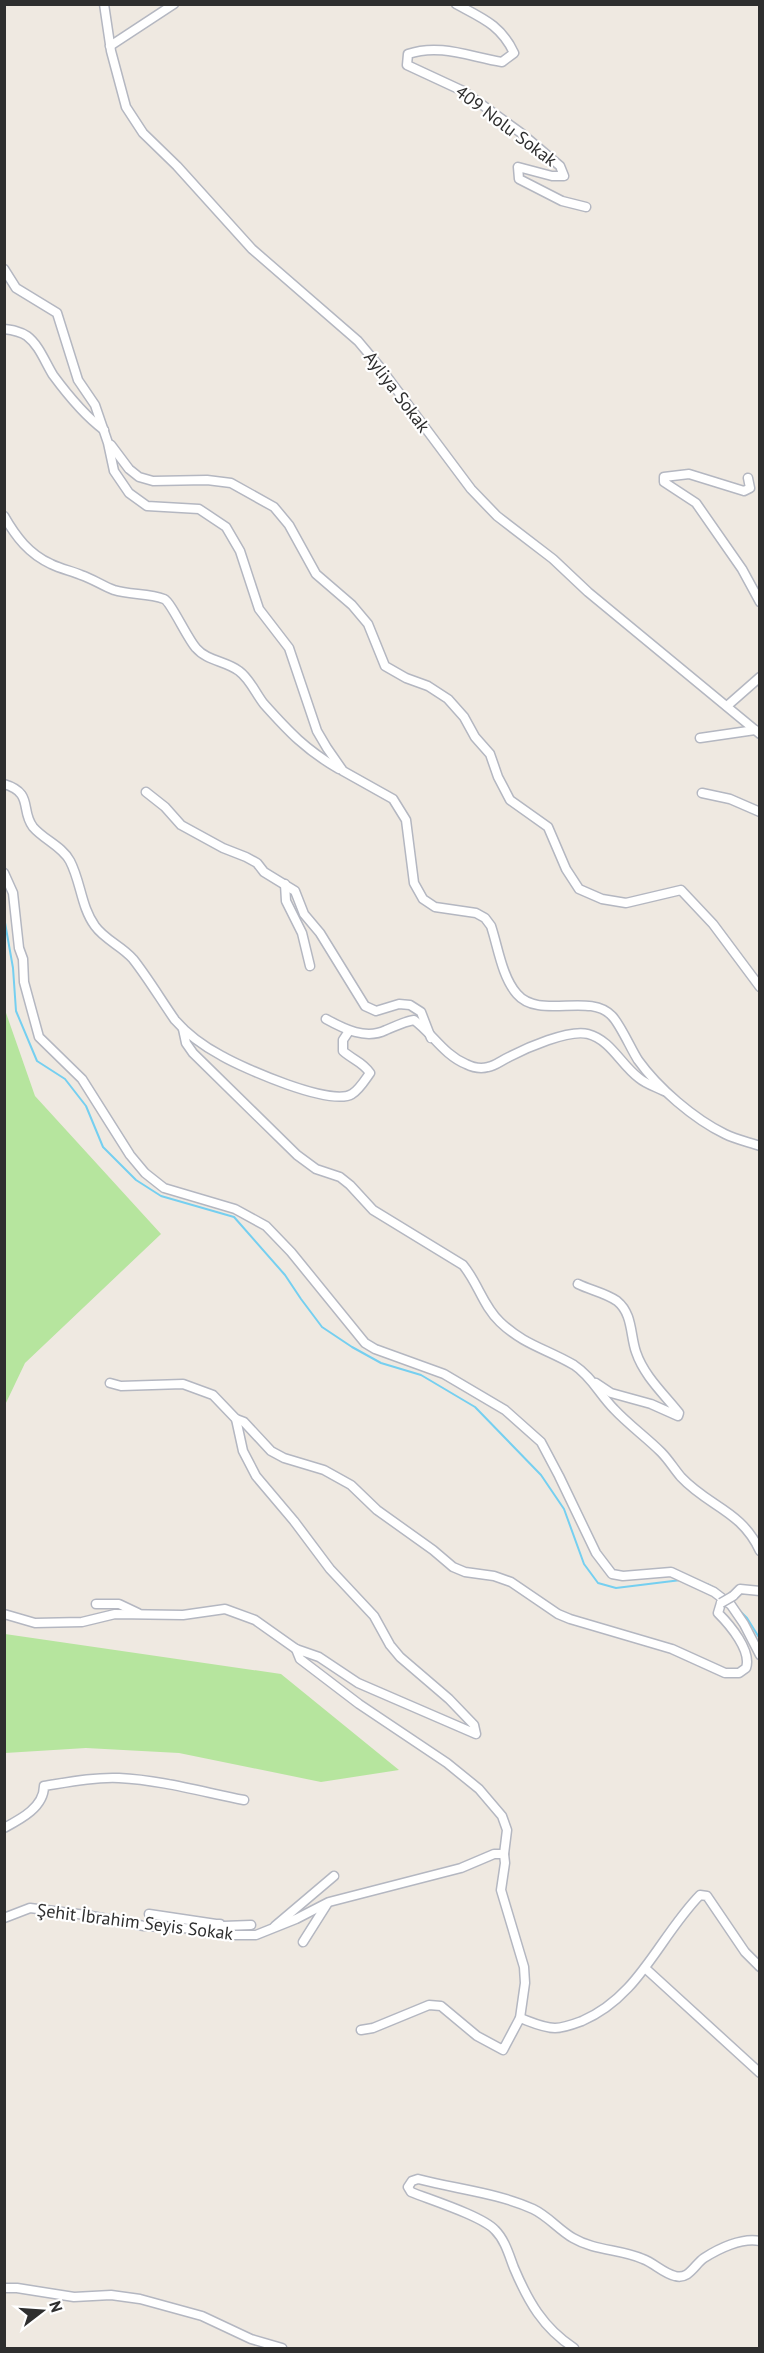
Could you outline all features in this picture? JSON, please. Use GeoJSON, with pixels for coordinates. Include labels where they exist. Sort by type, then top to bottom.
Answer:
{"type":"FeatureCollection","features":[{"type":"Feature","properties":{"kind":"street","name":"Ayliya Sokak"},"geometry":{"type":"LineString","coordinates":[[104,4],[110,46],[126,107],[143,133],[177,166],[252,249],[353,336],[379,366],[477,496],[504,522],[553,559],[588,592],[757,732]]}},
{"type":"Feature","properties":{"kind":"street"},"geometry":{"type":"LineString","coordinates":[[110,46],[174,4]]}},
{"type":"Feature","properties":{"kind":"street","name":"409 Nolu Sokak"},"geometry":{"type":"LineString","coordinates":[[456,4],[491,22],[509,40],[514,53],[502,62],[466,53],[425,50],[408,54],[407,65],[441,79],[473,98],[560,165],[564,176],[552,176],[518,167],[519,178],[562,201],[586,207]]}},
{"type":"Feature","properties":{"kind":"street"},"geometry":{"type":"LineString","coordinates":[[4,268],[16,288],[57,313],[78,380],[95,405],[108,443],[114,471],[129,493],[147,506],[200,509],[226,527],[240,551],[260,609],[290,648],[317,731],[343,771]]}},
{"type":"Feature","properties":{"kind":"street"},"geometry":{"type":"LineString","coordinates":[[4,329],[26,336],[35,344],[60,384],[91,420],[104,430]]}},
{"type":"Feature","properties":{"kind":"street"},"geometry":{"type":"LineString","coordinates":[[108,443],[129,469],[139,477],[153,481],[207,480],[231,483],[274,507],[289,525],[316,574],[352,605],[368,624],[385,666],[406,678],[428,686],[448,699],[464,717],[475,737],[490,754],[498,777],[510,800],[548,827],[566,869],[579,889],[602,899],[626,903],[681,890],[713,924],[759,987]]}},
{"type":"Feature","properties":{"kind":"street"},"geometry":{"type":"LineString","coordinates":[[748,478],[750,488],[744,491],[689,474],[664,477],[664,482],[696,503],[742,569],[759,602]]}},
{"type":"Feature","properties":{"kind":"street"},"geometry":{"type":"LineString","coordinates":[[4,516],[16,535],[33,554],[52,565],[81,574],[115,590],[165,599],[173,608],[182,628],[197,650],[208,658],[230,666],[241,673],[297,740],[315,755],[393,799],[406,820],[414,883],[423,899],[435,907],[476,913],[485,918],[491,926],[510,984],[519,996],[543,1006],[570,1005],[601,1009],[613,1017],[640,1062],[670,1094],[695,1116],[726,1135],[759,1146]]}},
{"type":"Feature","properties":{"kind":"street"},"geometry":{"type":"LineString","coordinates":[[727,706],[759,676]]}},
{"type":"Feature","properties":{"kind":"street"},"geometry":{"type":"LineString","coordinates":[[700,738],[757,732]]}},
{"type":"Feature","properties":{"kind":"street"},"geometry":{"type":"LineString","coordinates":[[4,784],[21,793],[33,827],[69,859],[95,927],[132,958],[183,1029],[207,1047],[243,1067],[328,1097],[351,1095],[370,1073],[363,1063],[343,1051],[343,1040],[349,1031]]}},
{"type":"Feature","properties":{"kind":"street"},"geometry":{"type":"LineString","coordinates":[[146,792],[165,807],[181,825],[257,863],[264,872],[295,891],[304,915],[320,933],[365,1006],[376,1011],[399,1005],[410,1005],[421,1012],[431,1038]]}},
{"type":"Feature","properties":{"kind":"street"},"geometry":{"type":"LineString","coordinates":[[702,793],[730,799],[759,812]]}},
{"type":"Feature","properties":{"kind":"street"},"geometry":{"type":"LineString","coordinates":[[4,873],[15,905],[24,982],[34,1026],[39,1037],[82,1079],[130,1155],[145,1173],[164,1188],[235,1209],[266,1226],[287,1247],[365,1343],[444,1374],[505,1410],[541,1442],[596,1553],[612,1574],[623,1576],[671,1572],[714,1592],[731,1605],[744,1624],[759,1655]]}},
{"type":"Feature","properties":{"kind":"street"},"geometry":{"type":"LineString","coordinates":[[285,884],[286,901],[302,933],[310,966]]}},
{"type":"Feature","properties":{"kind":"street"},"geometry":{"type":"LineString","coordinates":[[326,1019],[349,1031],[373,1034],[384,1032],[402,1022],[414,1020],[424,1027],[431,1038],[456,1058],[477,1068],[489,1067],[509,1056],[562,1036],[585,1033],[597,1037],[607,1045],[640,1079],[670,1094]]}},
{"type":"Feature","properties":{"kind":"street"},"geometry":{"type":"LineString","coordinates":[[183,1029],[186,1043],[193,1053],[297,1155],[316,1169],[340,1177],[373,1210],[463,1265],[471,1274],[492,1314],[510,1331],[530,1345],[575,1366],[611,1393],[651,1404],[678,1416],[679,1413],[640,1362],[625,1310],[617,1301],[578,1284]]}},
{"type":"Feature","properties":{"kind":"street"},"geometry":{"type":"LineString","coordinates":[[589,1378],[613,1408],[659,1449],[681,1477],[710,1501],[740,1521],[755,1540],[759,1551]]}},
{"type":"Feature","properties":{"kind":"street"},"geometry":{"type":"LineString","coordinates":[[110,1383],[121,1386],[183,1384],[213,1395],[236,1419],[244,1422],[271,1451],[284,1458],[324,1470],[351,1485],[377,1510],[453,1567],[465,1572],[494,1576],[511,1582],[558,1614],[672,1649],[725,1672],[739,1673],[746,1668],[747,1657],[730,1625],[718,1613],[721,1603],[740,1589],[759,1591]]}},
{"type":"Feature","properties":{"kind":"street"},"geometry":{"type":"LineString","coordinates":[[4,1614],[35,1623],[82,1622],[115,1614],[183,1615],[225,1610],[255,1620],[296,1649],[319,1657],[358,1683],[476,1734],[474,1725],[449,1699],[400,1657],[390,1645],[374,1616],[330,1569],[256,1476],[243,1451],[236,1419]]}},
{"type":"Feature","properties":{"kind":"street"},"geometry":{"type":"LineString","coordinates":[[96,1604],[119,1604],[138,1614]]}},
{"type":"Feature","properties":{"kind":"street"},"geometry":{"type":"LineString","coordinates":[[296,1649],[300,1659],[359,1704],[447,1763],[479,1789],[502,1816],[507,1830],[504,1854],[506,1863],[501,1890],[524,1967],[525,1983],[520,2018],[503,2050],[477,2036],[441,2007],[429,2005],[373,2028],[361,2030]]}},
{"type":"Feature","properties":{"kind":"street"},"geometry":{"type":"LineString","coordinates":[[4,1828],[20,1820],[35,1807],[44,1795],[44,1786],[77,1780],[118,1778],[244,1800]]}},
{"type":"Feature","properties":{"kind":"street","name":"Şehit İbrahim Seyis Sokak"},"geometry":{"type":"LineString","coordinates":[[4,1918],[30,1908],[86,1915],[144,1926],[222,1932],[233,1935],[256,1935],[268,1932],[328,1902],[461,1868],[494,1854],[504,1854]]}},
{"type":"Feature","properties":{"kind":"street"},"geometry":{"type":"LineString","coordinates":[[268,1932],[334,1876]]}},
{"type":"Feature","properties":{"kind":"street"},"geometry":{"type":"LineString","coordinates":[[520,2018],[542,2026],[557,2028],[573,2024],[606,2009],[645,1968],[688,1906],[700,1895],[707,1896],[745,1952],[759,1967]]}},
{"type":"Feature","properties":{"kind":"street"},"geometry":{"type":"LineString","coordinates":[[303,1942],[328,1902]]}},
{"type":"Feature","properties":{"kind":"street"},"geometry":{"type":"LineString","coordinates":[[149,1914],[220,1924],[222,1932]]}},
{"type":"Feature","properties":{"kind":"street"},"geometry":{"type":"LineString","coordinates":[[222,1932],[223,1926],[251,1925]]}},
{"type":"Feature","properties":{"kind":"street"},"geometry":{"type":"LineString","coordinates":[[645,1968],[759,2073]]}},
{"type":"Feature","properties":{"kind":"street"},"geometry":{"type":"LineString","coordinates":[[574,2349],[541,2321],[497,2232],[485,2223],[411,2192],[408,2187],[412,2181],[418,2179],[523,2205],[545,2216],[573,2238],[596,2248],[645,2259],[674,2276],[681,2277],[687,2274],[706,2257],[736,2243],[747,2240],[759,2241]]}},
{"type":"Feature","properties":{"kind":"street"},"geometry":{"type":"LineString","coordinates":[[4,2289],[17,2288],[74,2297],[111,2295],[140,2299],[202,2316],[251,2339],[282,2349]]}},
{"type":"Feature","properties":{"kind":"green space"},"geometry":{"type":"Polygon","coordinates":[[[5,1010],[35,1096],[161,1234],[25,1363],[5,1405],[5,1010]]]}},
{"type":"Feature","properties":{"kind":"green space"},"geometry":{"type":"Polygon","coordinates":[[[5,1634],[281,1674],[399,1770],[321,1782],[179,1753],[86,1748],[5,1753],[5,1634]]]}},
{"type":"Feature","properties":{"kind":"waterway"},"geometry":{"type":"LineString","coordinates":[[4,917],[13,968],[16,1011],[37,1061],[65,1079],[86,1106],[103,1147],[136,1180],[161,1196],[234,1217],[285,1275],[322,1327],[381,1363],[421,1375],[475,1407],[541,1475],[564,1509],[584,1564],[598,1583],[616,1588],[681,1580]]}},
{"type":"Feature","properties":{"kind":"waterway"},"geometry":{"type":"LineString","coordinates":[[707,1584],[718,1590]]}},
{"type":"Feature","properties":{"kind":"waterway"},"geometry":{"type":"LineString","coordinates":[[739,1610],[760,1639]]}}]}
